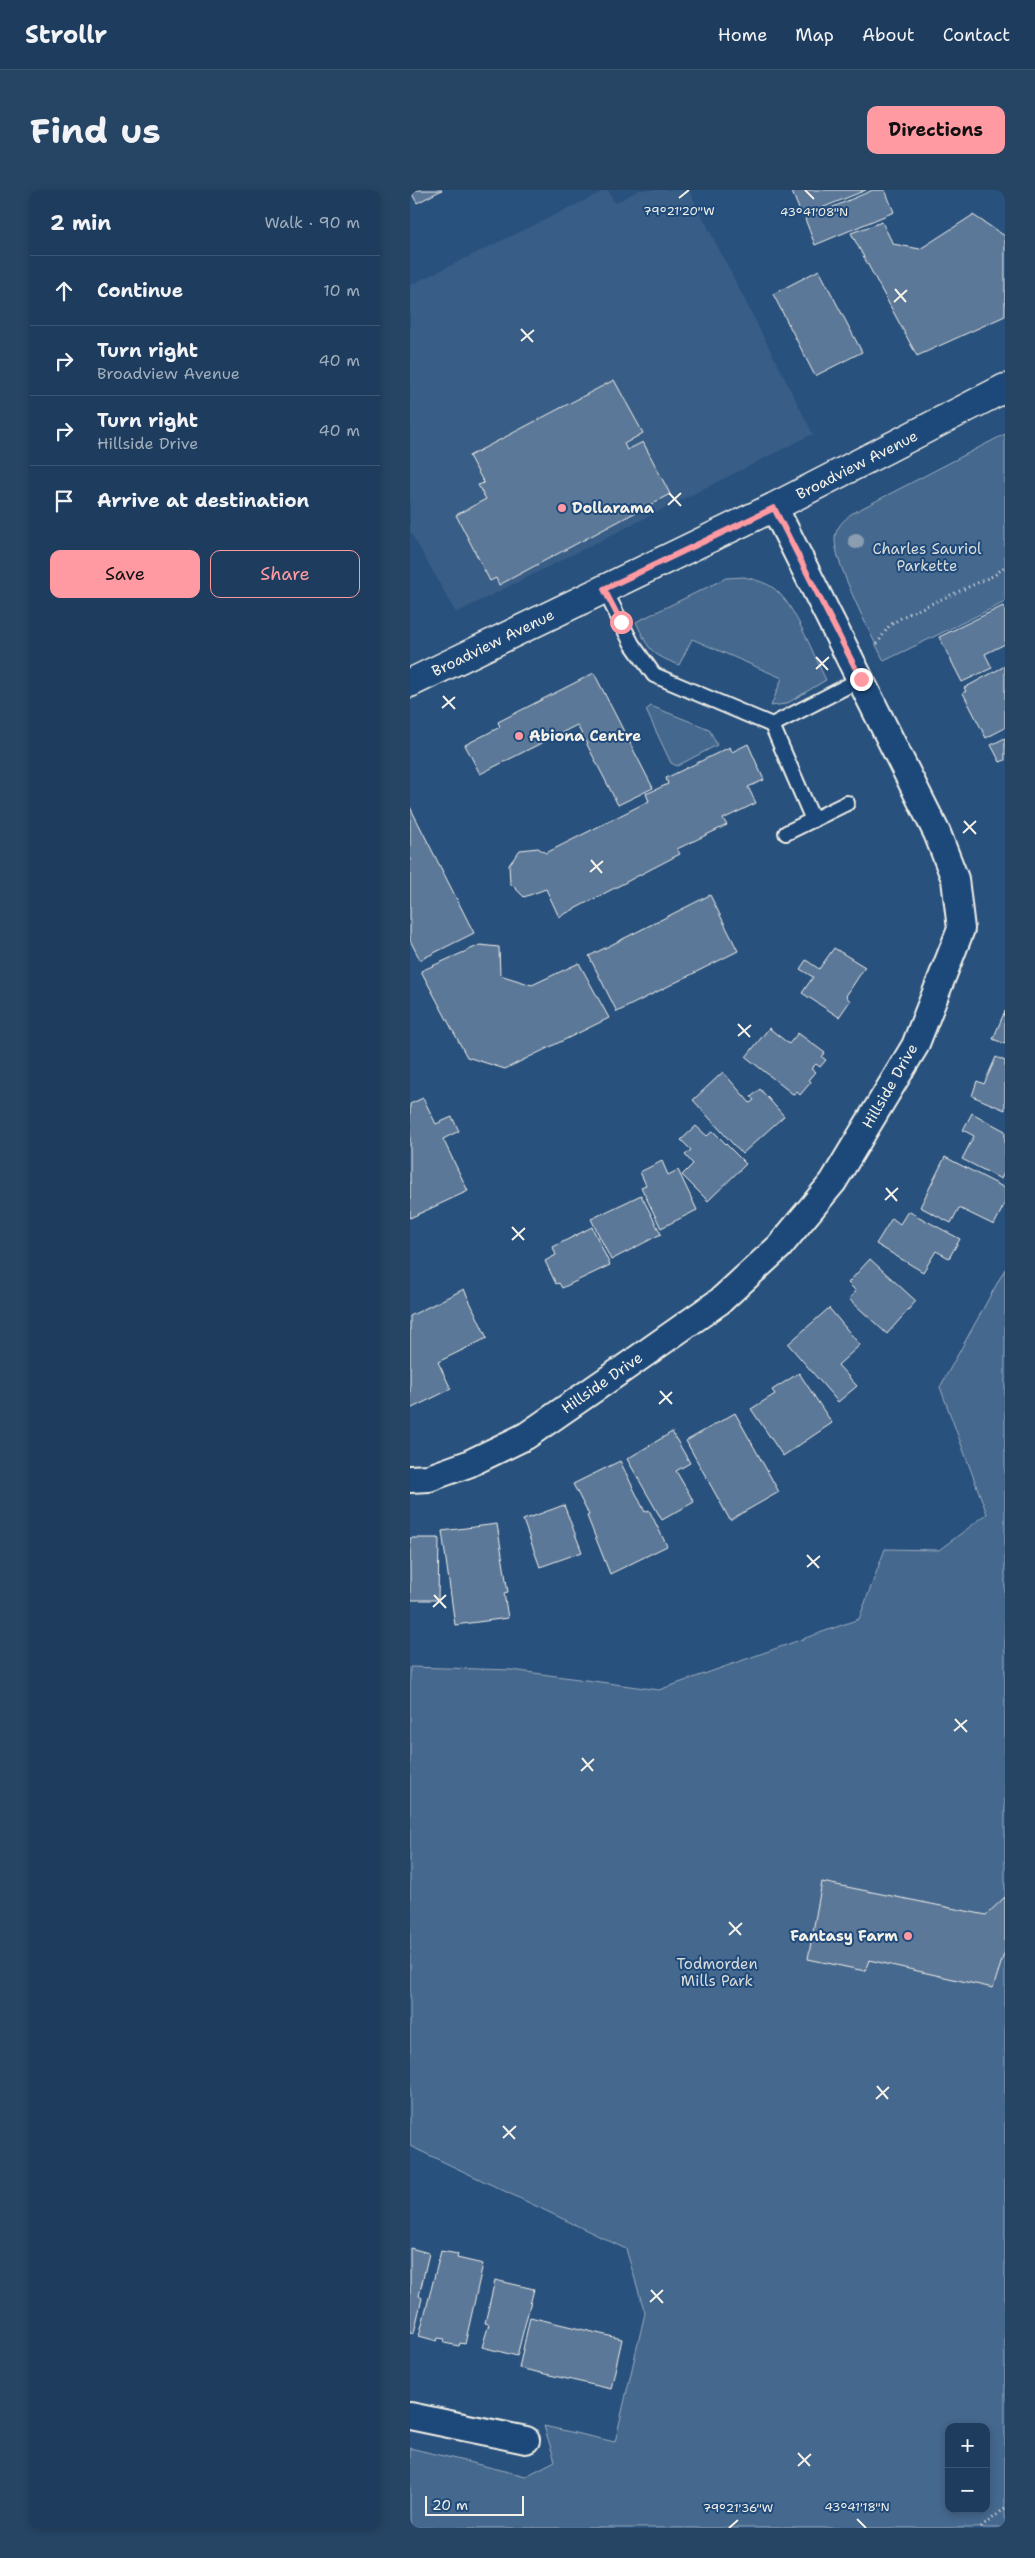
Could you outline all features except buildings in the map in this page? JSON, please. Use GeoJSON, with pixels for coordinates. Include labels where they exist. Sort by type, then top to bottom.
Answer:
{"type":"FeatureCollection","features":[{"type":"Feature","properties":{"kind":"main road","name":"Broadview Avenue"},"geometry":{"type":"LineString","coordinates":[[410,683],[774,508],[1005,388]]}},
{"type":"Feature","properties":{"kind":"street","name":"Hillside Drive"},"geometry":{"type":"LineString","coordinates":[[410,1479],[429,1478],[526,1436],[720,1300],[779,1247],[833,1182],[915,1046],[961,929],[955,879],[937,833],[774,508]]}},
{"type":"Feature","properties":{"kind":"street"},"geometry":{"type":"LineString","coordinates":[[410,2416],[526,2440]]}},
{"type":"Feature","properties":{"kind":"lane"},"geometry":{"type":"LineString","coordinates":[[604,589],[632,644],[654,675],[772,726],[813,820]]}},
{"type":"Feature","properties":{"kind":"lane"},"geometry":{"type":"LineString","coordinates":[[772,726],[861,679]]}},
{"type":"Feature","properties":{"kind":"lane"},"geometry":{"type":"LineString","coordinates":[[786,833],[847,803]]}},
{"type":"Feature","properties":{"kind":"path"},"geometry":{"type":"LineString","coordinates":[[872,646],[877,644],[889,626],[904,616],[995,574],[1004,567],[1005,562]]}},
{"type":"Feature","properties":{"kind":"path"},"geometry":{"type":"LineString","coordinates":[[981,2528],[1005,2508]]}},
{"type":"Feature","properties":{"kind":"shaded area"},"geometry":{"type":"Polygon","coordinates":[[[608,190],[615,203],[639,190],[689,190],[813,434],[456,613],[410,531],[410,285],[608,190]]]}},
{"type":"Feature","properties":{"kind":"green space","name":"Charles Sauriol Parkette"},"geometry":{"type":"Polygon","coordinates":[[[1005,434],[1005,602],[884,661],[855,600],[836,550],[835,535],[838,528],[851,514],[1005,434]]]}},
{"type":"Feature","properties":{"kind":"green space"},"geometry":{"type":"Polygon","coordinates":[[[744,577],[763,582],[779,593],[786,601],[799,622],[826,680],[786,704],[771,706],[782,678],[692,639],[679,665],[656,654],[652,650],[636,622],[726,578],[744,577]]]}},
{"type":"Feature","properties":{"kind":"green space"},"geometry":{"type":"Polygon","coordinates":[[[651,706],[709,729],[717,745],[677,766],[671,763],[646,710],[651,706]]]}},
{"type":"Feature","properties":{"kind":"green space","name":"Todmorden Mills Park"},"geometry":{"type":"Polygon","coordinates":[[[1005,1269],[1005,2528],[410,2528],[410,2448],[526,2476],[555,2461],[544,2426],[615,2442],[645,2313],[626,2249],[410,2146],[410,1667],[512,1670],[659,1690],[859,1619],[885,1549],[939,1550],[987,1514],[940,1387],[1005,1269]]]}},
{"type":"Feature","properties":{"kind":"place","name":"Dollarama"},"geometry":{"type":"Point","coordinates":[562,508]}},
{"type":"Feature","properties":{"kind":"place","name":"Abiona Centre"},"geometry":{"type":"Point","coordinates":[519,736]}},
{"type":"Feature","properties":{"kind":"place","name":"Fantasy Farm"},"geometry":{"type":"Point","coordinates":[908,1936]}},
{"type":"Feature","properties":{"kind":"route"},"geometry":{"type":"LineString","coordinates":[[621,622],[604,589],[774,508],[861,679]]}}]}
